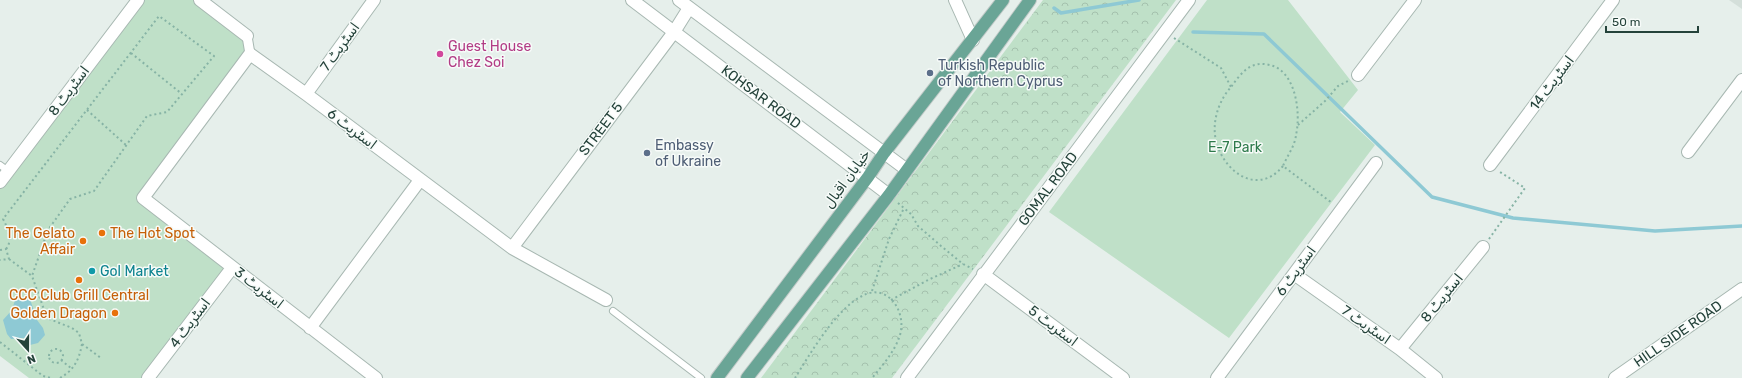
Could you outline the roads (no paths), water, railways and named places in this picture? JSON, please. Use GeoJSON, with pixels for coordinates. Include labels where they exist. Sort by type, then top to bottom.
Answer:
{"type":"FeatureCollection","features":[{"type":"Feature","properties":{"kind":"main road","name":"خیابان اقبال"},"geometry":{"type":"LineString","coordinates":[[717,378],[868,177],[884,153],[1003,0]]}},
{"type":"Feature","properties":{"kind":"main road"},"geometry":{"type":"LineString","coordinates":[[747,378],[890,194],[1030,0]]}},
{"type":"Feature","properties":{"kind":"street","name":"اسٹریٹ 8"},"geometry":{"type":"LineString","coordinates":[[0,182],[4,168],[138,0]]}},
{"type":"Feature","properties":{"kind":"street"},"geometry":{"type":"LineString","coordinates":[[200,0],[247,36],[250,54]]}},
{"type":"Feature","properties":{"kind":"street","name":"اسٹریٹ 7"},"geometry":{"type":"LineString","coordinates":[[306,94],[374,0]]}},
{"type":"Feature","properties":{"kind":"street","name":"KOHSAR ROAD"},"geometry":{"type":"LineString","coordinates":[[632,0],[890,194]]}},
{"type":"Feature","properties":{"kind":"street","name":"KOHSAR ROAD"},"geometry":{"type":"LineString","coordinates":[[679,0],[907,170]]}},
{"type":"Feature","properties":{"kind":"street"},"geometry":{"type":"LineString","coordinates":[[955,0],[973,40]]}},
{"type":"Feature","properties":{"kind":"street","name":"GOMAL ROAD"},"geometry":{"type":"LineString","coordinates":[[907,378],[983,274],[1189,0]]}},
{"type":"Feature","properties":{"kind":"street"},"geometry":{"type":"LineString","coordinates":[[1358,75],[1415,0]]}},
{"type":"Feature","properties":{"kind":"street","name":"اسٹریٹ 14"},"geometry":{"type":"LineString","coordinates":[[1490,165],[1613,0]]}},
{"type":"Feature","properties":{"kind":"street","name":"STREET 5"},"geometry":{"type":"LineString","coordinates":[[512,248],[674,32],[689,8]]}},
{"type":"Feature","properties":{"kind":"street","name":"اسٹریٹ 6"},"geometry":{"type":"LineString","coordinates":[[250,54],[512,248],[606,300]]}},
{"type":"Feature","properties":{"kind":"street","name":"اسٹریٹ 3"},"geometry":{"type":"LineString","coordinates":[[250,54],[142,198],[376,378]]}},
{"type":"Feature","properties":{"kind":"street"},"geometry":{"type":"LineString","coordinates":[[1688,152],[1742,80]]}},
{"type":"Feature","properties":{"kind":"street","name":"اسٹریٹ 6"},"geometry":{"type":"LineString","coordinates":[[1217,378],[1376,163]]}},
{"type":"Feature","properties":{"kind":"street"},"geometry":{"type":"LineString","coordinates":[[310,328],[420,180]]}},
{"type":"Feature","properties":{"kind":"street","name":"اسٹریٹ 8"},"geometry":{"type":"LineString","coordinates":[[1400,349],[1483,247]]}},
{"type":"Feature","properties":{"kind":"street","name":"اسٹریٹ 4"},"geometry":{"type":"LineString","coordinates":[[148,378],[232,268]]}},
{"type":"Feature","properties":{"kind":"street","name":"اسٹریٹ 5"},"geometry":{"type":"LineString","coordinates":[[983,274],[1116,376]]}},
{"type":"Feature","properties":{"kind":"street","name":"اسٹریٹ 7"},"geometry":{"type":"LineString","coordinates":[[1294,274],[1400,349],[1436,378]]}},
{"type":"Feature","properties":{"kind":"street","name":"HILL SIDE ROAD"},"geometry":{"type":"LineString","coordinates":[[1615,378],[1742,289]]}},
{"type":"Feature","properties":{"kind":"lane"},"geometry":{"type":"LineString","coordinates":[[613,311],[701,378]]}},
{"type":"Feature","properties":{"kind":"water"},"geometry":{"type":"Polygon","coordinates":[[[30,299],[37,320],[43,328],[45,335],[38,343],[30,345],[25,338],[11,339],[7,334],[3,320],[12,310],[15,300],[30,299]]]}},
{"type":"Feature","properties":{"kind":"waterway"},"geometry":{"type":"LineString","coordinates":[[1054,8],[1061,13],[1139,0]]}},
{"type":"Feature","properties":{"kind":"waterway"},"geometry":{"type":"LineString","coordinates":[[1193,32],[1264,34],[1432,197],[1513,218],[1655,231],[1742,226]]}},
{"type":"Feature","properties":{"kind":"place","name":"Guest House Chez Soi"},"geometry":{"type":"Point","coordinates":[440,54]}},
{"type":"Feature","properties":{"kind":"place","name":"Turkish Republic of Northern Cyprus"},"geometry":{"type":"Point","coordinates":[930,73]}},
{"type":"Feature","properties":{"kind":"place","name":"Embassy of Ukraine"},"geometry":{"type":"Point","coordinates":[647,153]}},
{"type":"Feature","properties":{"kind":"place","name":"The Hot Spot"},"geometry":{"type":"Point","coordinates":[102,233]}},
{"type":"Feature","properties":{"kind":"place","name":"The Gelato Affair"},"geometry":{"type":"Point","coordinates":[83,241]}},
{"type":"Feature","properties":{"kind":"place","name":"Gol Market"},"geometry":{"type":"Point","coordinates":[92,271]}},
{"type":"Feature","properties":{"kind":"place","name":"CCC Club Grill Central"},"geometry":{"type":"Point","coordinates":[79,280]}},
{"type":"Feature","properties":{"kind":"place","name":"Golden Dragon"},"geometry":{"type":"Point","coordinates":[115,313]}},
{"type":"Feature","properties":{"kind":"park label","name":"E-7 Park"},"geometry":{"type":"Point","coordinates":[1235,147]}}]}
